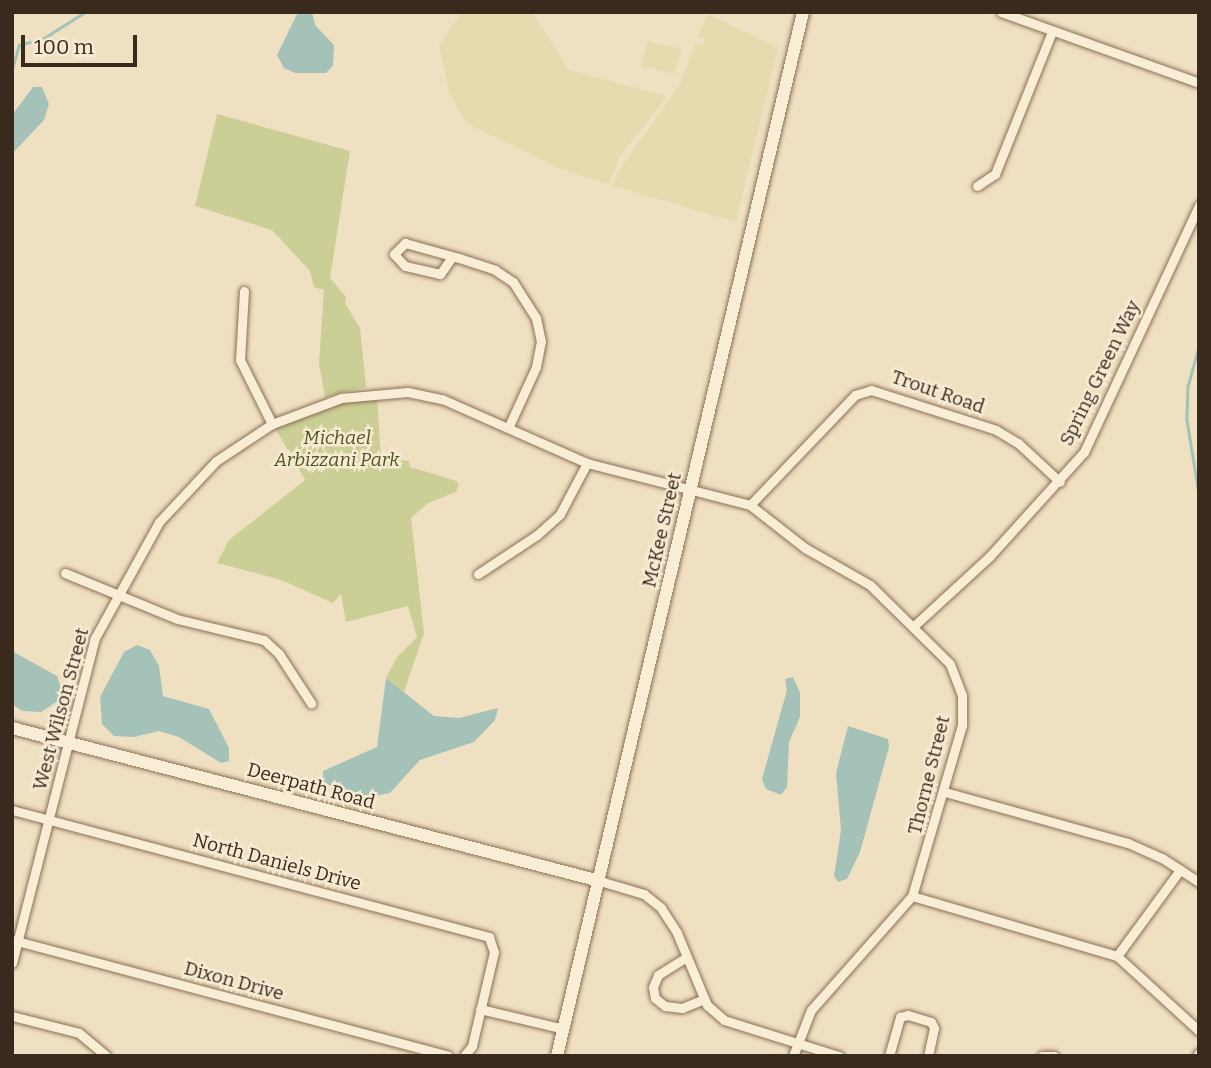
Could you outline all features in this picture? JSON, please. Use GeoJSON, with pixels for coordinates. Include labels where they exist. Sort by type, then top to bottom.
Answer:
{"type":"FeatureCollection","features":[{"type":"Feature","properties":{"kind":"street","name":"McKee Street"},"geometry":{"type":"LineString","coordinates":[[557,1056],[803,12]]}},
{"type":"Feature","properties":{"kind":"street"},"geometry":{"type":"LineString","coordinates":[[1001,12],[1051,34],[1199,82]]}},
{"type":"Feature","properties":{"kind":"street"},"geometry":{"type":"LineString","coordinates":[[977,186],[995,174],[1051,34]]}},
{"type":"Feature","properties":{"kind":"street","name":"Spring Green Way"},"geometry":{"type":"LineString","coordinates":[[915,625],[1060,482],[1095,431],[1199,205]]}},
{"type":"Feature","properties":{"kind":"street"},"geometry":{"type":"LineString","coordinates":[[452,257],[440,274],[405,267],[394,254],[405,243],[452,257],[495,270],[513,282],[536,318],[541,341],[536,367],[509,426]]}},
{"type":"Feature","properties":{"kind":"street"},"geometry":{"type":"LineString","coordinates":[[244,291],[240,360],[272,424]]}},
{"type":"Feature","properties":{"kind":"street","name":"Trout Road"},"geometry":{"type":"LineString","coordinates":[[750,505],[855,396],[871,390],[996,430],[1018,443],[1060,482]]}},
{"type":"Feature","properties":{"kind":"street","name":"West Wilson Street"},"geometry":{"type":"LineString","coordinates":[[12,963],[15,941],[50,820],[95,638],[116,594],[145,542],[188,487],[272,424],[341,398],[390,391],[442,399],[509,426],[587,463],[691,492]]}},
{"type":"Feature","properties":{"kind":"street"},"geometry":{"type":"LineString","coordinates":[[478,574],[537,535],[560,514],[587,463]]}},
{"type":"Feature","properties":{"kind":"street","name":"Thorne Street"},"geometry":{"type":"LineString","coordinates":[[691,492],[750,505],[805,548],[870,585],[915,625],[950,664],[961,696],[962,725],[945,792],[912,896],[811,1010],[793,1056]]}},
{"type":"Feature","properties":{"kind":"street"},"geometry":{"type":"LineString","coordinates":[[65,573],[177,619],[264,640],[276,650],[311,703]]}},
{"type":"Feature","properties":{"kind":"street","name":"Deerpath Road"},"geometry":{"type":"LineString","coordinates":[[12,728],[600,881]]}},
{"type":"Feature","properties":{"kind":"street"},"geometry":{"type":"LineString","coordinates":[[945,792],[1128,843],[1199,883]]}},
{"type":"Feature","properties":{"kind":"street","name":"North Daniels Drive"},"geometry":{"type":"LineString","coordinates":[[12,810],[493,941],[480,1009]]}},
{"type":"Feature","properties":{"kind":"street"},"geometry":{"type":"LineString","coordinates":[[1116,956],[1180,870]]}},
{"type":"Feature","properties":{"kind":"street"},"geometry":{"type":"LineString","coordinates":[[600,881],[653,900],[669,918],[704,999],[724,1020],[839,1056]]}},
{"type":"Feature","properties":{"kind":"street"},"geometry":{"type":"LineString","coordinates":[[912,896],[1116,956],[1199,1031]]}},
{"type":"Feature","properties":{"kind":"street","name":"Dixon Drive"},"geometry":{"type":"LineString","coordinates":[[15,941],[447,1056]]}},
{"type":"Feature","properties":{"kind":"street"},"geometry":{"type":"LineString","coordinates":[[685,958],[658,975],[655,998],[665,1006],[682,1008],[704,999]]}},
{"type":"Feature","properties":{"kind":"street"},"geometry":{"type":"LineString","coordinates":[[464,1056],[472,1046],[480,1009],[564,1029]]}},
{"type":"Feature","properties":{"kind":"street"},"geometry":{"type":"LineString","coordinates":[[889,1056],[900,1017],[908,1015],[931,1022],[934,1028],[928,1056]]}},
{"type":"Feature","properties":{"kind":"street"},"geometry":{"type":"LineString","coordinates":[[12,1016],[79,1033],[106,1056]]}},
{"type":"Feature","properties":{"kind":"street"},"geometry":{"type":"LineString","coordinates":[[1042,1056],[1054,1056]]}},
{"type":"Feature","properties":{"kind":"shaded area"},"geometry":{"type":"Polygon","coordinates":[[[462,12],[532,12],[569,70],[667,96],[620,156],[609,184],[563,170],[466,123],[450,95],[439,46],[462,12]]]}},
{"type":"Feature","properties":{"kind":"shaded area"},"geometry":{"type":"Polygon","coordinates":[[[708,14],[778,48],[736,222],[613,186],[622,166],[680,85],[695,43],[703,45],[705,39],[697,37],[708,14]]]}},
{"type":"Feature","properties":{"kind":"shaded area"},"geometry":{"type":"Polygon","coordinates":[[[647,41],[681,49],[675,74],[641,66],[647,41]]]}},
{"type":"Feature","properties":{"kind":"green space"},"geometry":{"type":"Polygon","coordinates":[[[217,114],[350,151],[330,278],[346,297],[345,303],[360,328],[366,387],[325,397],[319,363],[324,290],[314,287],[310,271],[272,230],[195,206],[217,114]]]}},
{"type":"Feature","properties":{"kind":"green space","name":"Michael Arbizzani Park"},"geometry":{"type":"Polygon","coordinates":[[[377,396],[381,459],[409,461],[410,467],[457,481],[459,485],[456,492],[428,503],[411,518],[424,633],[404,692],[386,678],[397,657],[417,637],[408,606],[346,622],[341,594],[333,603],[281,580],[217,563],[229,540],[305,480],[275,428],[344,401],[377,396]]]}},
{"type":"Feature","properties":{"kind":"water"},"geometry":{"type":"Polygon","coordinates":[[[298,12],[312,12],[315,25],[334,45],[333,66],[326,73],[295,73],[284,68],[277,55],[298,12]]]}},
{"type":"Feature","properties":{"kind":"water"},"geometry":{"type":"Polygon","coordinates":[[[33,87],[42,87],[49,104],[44,120],[12,154],[12,115],[33,87]]]}},
{"type":"Feature","properties":{"kind":"water"},"geometry":{"type":"Polygon","coordinates":[[[137,645],[150,650],[159,666],[163,696],[209,709],[229,748],[229,761],[221,763],[179,737],[159,731],[134,737],[114,736],[102,724],[100,697],[124,652],[137,645]]]}},
{"type":"Feature","properties":{"kind":"water"},"geometry":{"type":"Polygon","coordinates":[[[12,651],[57,676],[61,688],[58,701],[41,712],[22,711],[12,704],[12,651]]]}},
{"type":"Feature","properties":{"kind":"water"},"geometry":{"type":"Polygon","coordinates":[[[793,677],[800,693],[800,717],[789,742],[787,787],[781,795],[766,789],[762,779],[787,690],[785,679],[793,677]]]}},
{"type":"Feature","properties":{"kind":"water"},"geometry":{"type":"Polygon","coordinates":[[[386,678],[434,716],[459,718],[498,708],[495,720],[474,742],[420,760],[390,793],[373,796],[340,792],[323,781],[323,771],[377,747],[386,678]]]}},
{"type":"Feature","properties":{"kind":"water"},"geometry":{"type":"Polygon","coordinates":[[[848,726],[888,739],[889,747],[860,852],[847,879],[838,882],[834,876],[841,830],[836,773],[848,726]]]}},
{"type":"Feature","properties":{"kind":"waterway"},"geometry":{"type":"LineString","coordinates":[[12,69],[19,45],[44,38],[85,12]]}},
{"type":"Feature","properties":{"kind":"waterway"},"geometry":{"type":"LineString","coordinates":[[1199,347],[1188,387],[1187,420],[1199,494]]}}]}
